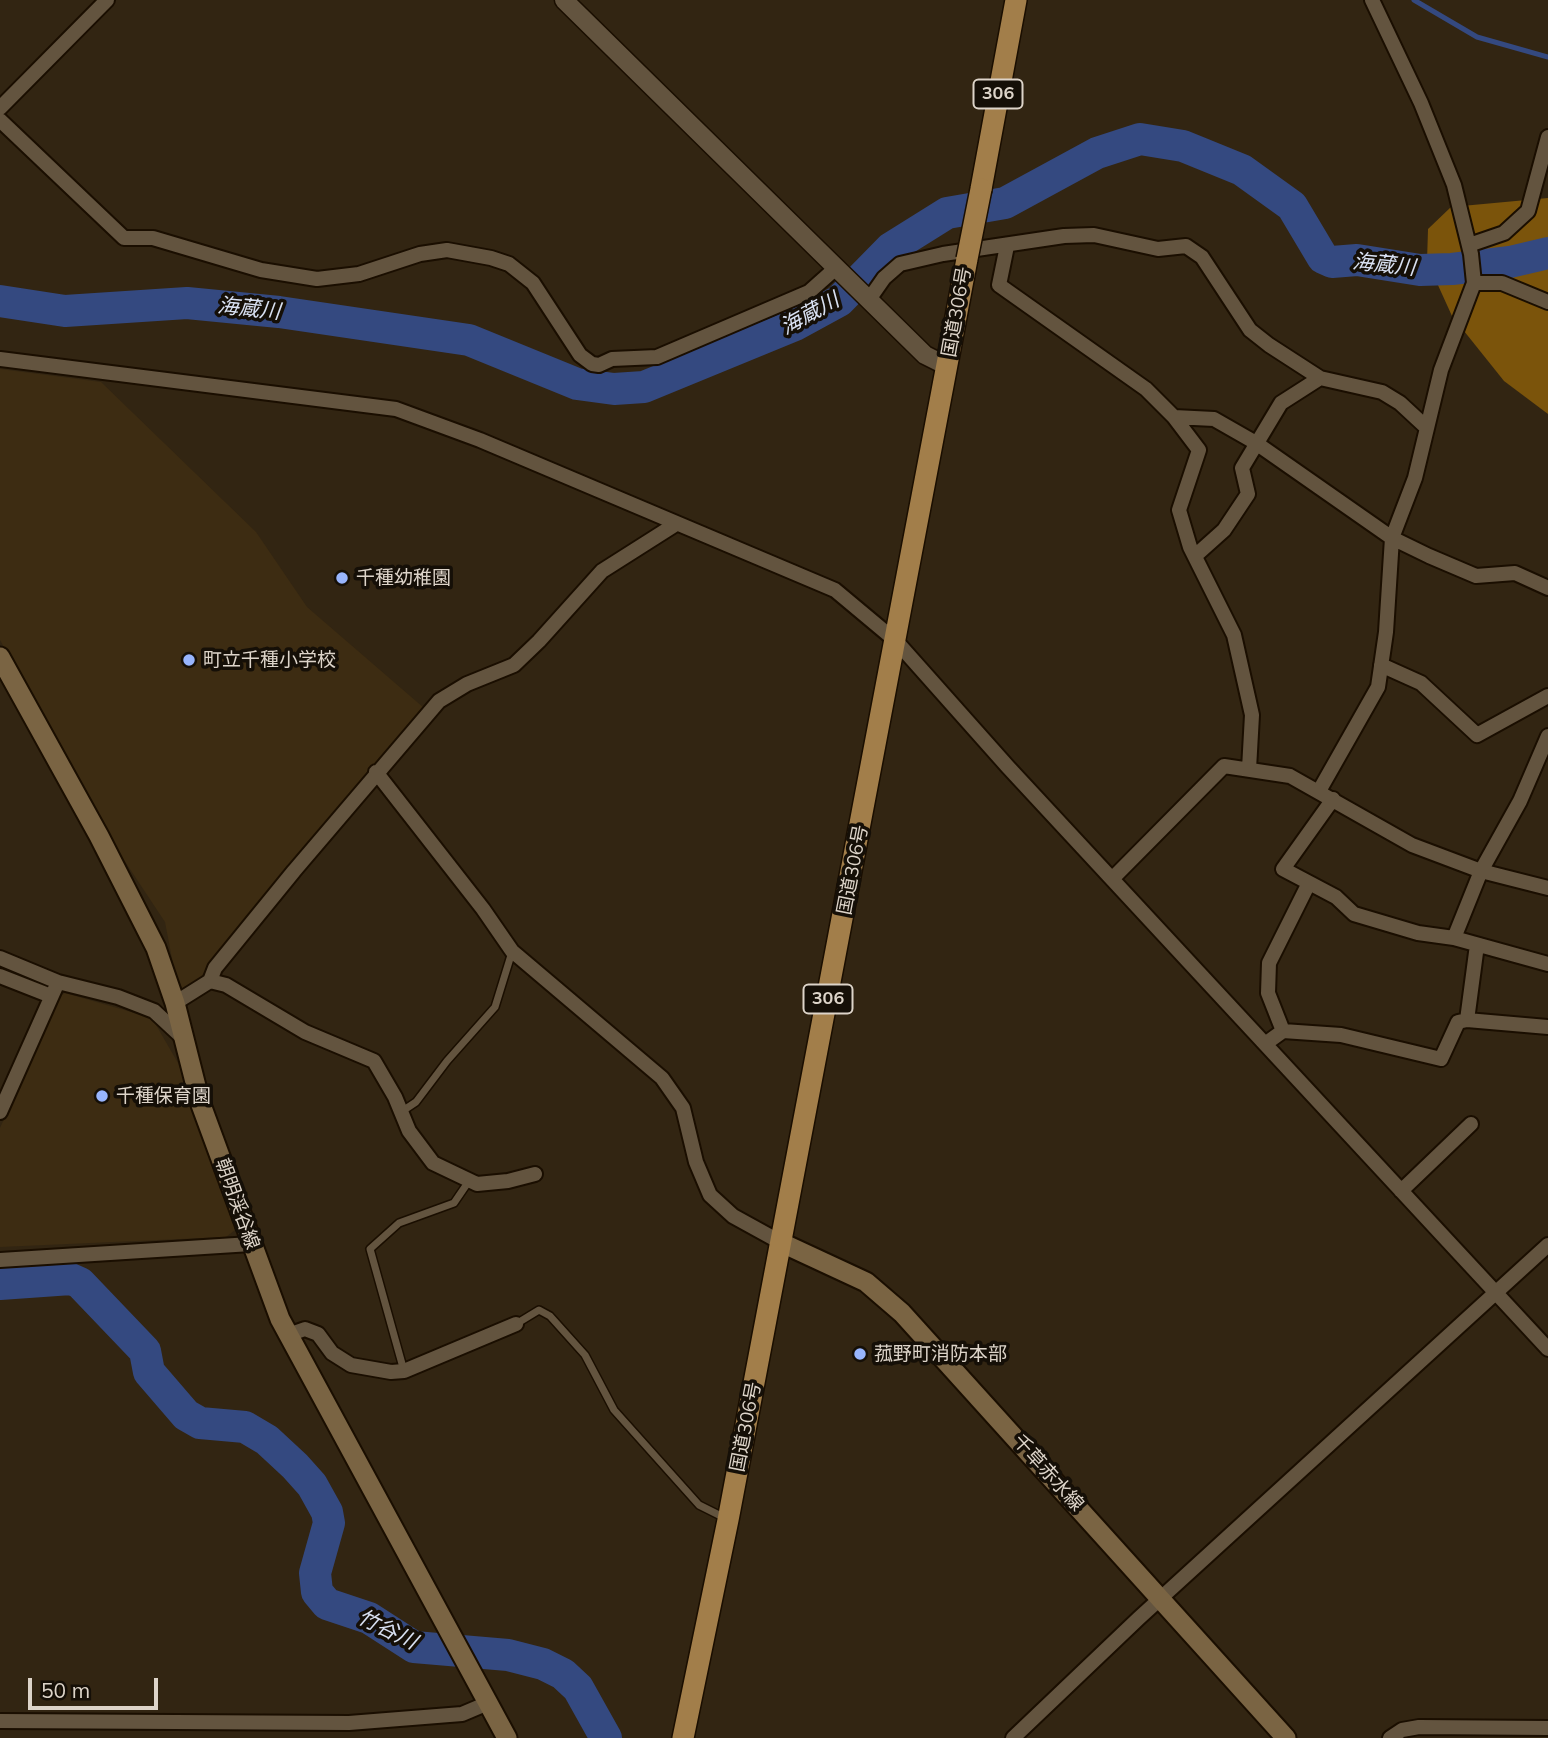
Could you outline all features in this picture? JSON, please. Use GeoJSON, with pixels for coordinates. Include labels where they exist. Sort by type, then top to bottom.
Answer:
{"type":"FeatureCollection","features":[{"type":"Feature","properties":{"kind":"highway","name":"国道306号"},"geometry":{"type":"LineString","coordinates":[[683,1738],[782,1243],[1016,0]]}},
{"type":"Feature","properties":{"kind":"main road","name":"朝明渓谷線"},"geometry":{"type":"LineString","coordinates":[[0,657],[156,948],[175,1003],[200,1102],[251,1244],[288,1335],[507,1738]]}},
{"type":"Feature","properties":{"kind":"main road","name":"千草赤水線"},"geometry":{"type":"LineString","coordinates":[[782,1243],[866,1282],[902,1313],[1286,1738]]}},
{"type":"Feature","properties":{"kind":"street"},"geometry":{"type":"LineString","coordinates":[[0,108],[107,0]]}},
{"type":"Feature","properties":{"kind":"street"},"geometry":{"type":"LineString","coordinates":[[564,0],[868,296],[925,355],[947,366]]}},
{"type":"Feature","properties":{"kind":"street"},"geometry":{"type":"LineString","coordinates":[[1319,790],[1378,687],[1392,538],[1415,478],[1441,370],[1474,279],[1470,250],[1454,185],[1421,103],[1372,0]]}},
{"type":"Feature","properties":{"kind":"street"},"geometry":{"type":"LineString","coordinates":[[0,120],[124,238],[153,239],[261,270],[317,279],[359,274],[420,254],[447,250],[491,258],[509,264],[533,283],[580,355],[592,364],[599,365],[612,359],[657,357],[809,292],[840,270]]}},
{"type":"Feature","properties":{"kind":"street"},"geometry":{"type":"LineString","coordinates":[[1470,250],[1504,233],[1528,211],[1548,137]]}},
{"type":"Feature","properties":{"kind":"street"},"geometry":{"type":"LineString","coordinates":[[868,296],[900,264],[1064,236],[1094,235],[1158,249],[1186,246],[1194,249],[1250,330],[1292,362],[1320,378],[1382,393],[1400,403],[1427,428]]}},
{"type":"Feature","properties":{"kind":"street"},"geometry":{"type":"LineString","coordinates":[[1007,246],[999,285],[1146,389],[1174,417],[1199,450],[1179,510],[1195,556],[1234,635],[1252,715],[1249,769]]}},
{"type":"Feature","properties":{"kind":"street"},"geometry":{"type":"LineString","coordinates":[[1474,279],[1502,283],[1548,302]]}},
{"type":"Feature","properties":{"kind":"street"},"geometry":{"type":"LineString","coordinates":[[0,359],[396,410],[480,440],[835,590],[896,641],[1548,1349]]}},
{"type":"Feature","properties":{"kind":"street"},"geometry":{"type":"LineString","coordinates":[[1195,556],[1224,530],[1248,494],[1242,468],[1282,403],[1320,378]]}},
{"type":"Feature","properties":{"kind":"street"},"geometry":{"type":"LineString","coordinates":[[1174,417],[1214,419],[1256,443],[1392,538],[1476,576],[1515,573],[1548,589]]}},
{"type":"Feature","properties":{"kind":"street"},"geometry":{"type":"LineString","coordinates":[[175,1003],[210,981],[215,968],[376,772],[439,701],[467,684],[514,665],[540,641],[601,571],[676,524]]}},
{"type":"Feature","properties":{"kind":"street"},"geometry":{"type":"LineString","coordinates":[[1381,665],[1420,683],[1477,735],[1548,696]]}},
{"type":"Feature","properties":{"kind":"street"},"geometry":{"type":"LineString","coordinates":[[1454,938],[1481,871],[1520,801],[1548,736]]}},
{"type":"Feature","properties":{"kind":"street"},"geometry":{"type":"LineString","coordinates":[[1113,878],[1224,766],[1290,776],[1412,845],[1481,871],[1548,888]]}},
{"type":"Feature","properties":{"kind":"street"},"geometry":{"type":"LineString","coordinates":[[376,772],[483,909],[512,951],[662,1078],[683,1108],[696,1162],[710,1195],[733,1216],[782,1243]]}},
{"type":"Feature","properties":{"kind":"street"},"geometry":{"type":"LineString","coordinates":[[1333,799],[1283,870],[1336,897],[1354,914],[1418,933],[1454,938],[1548,964]]}},
{"type":"Feature","properties":{"kind":"street"},"geometry":{"type":"LineString","coordinates":[[1283,1031],[1268,993],[1269,963],[1309,883]]}},
{"type":"Feature","properties":{"kind":"street"},"geometry":{"type":"LineString","coordinates":[[1467,1020],[1477,945]]}},
{"type":"Feature","properties":{"kind":"street"},"geometry":{"type":"LineString","coordinates":[[0,958],[58,982],[118,997],[154,1011],[183,1039]]}},
{"type":"Feature","properties":{"kind":"street"},"geometry":{"type":"LineString","coordinates":[[0,976],[51,996]]}},
{"type":"Feature","properties":{"kind":"street"},"geometry":{"type":"LineString","coordinates":[[210,981],[226,985],[305,1032],[374,1060],[415,1142],[433,1163],[477,1185],[535,1174]]}},
{"type":"Feature","properties":{"kind":"street"},"geometry":{"type":"LineString","coordinates":[[0,1112],[58,982]]}},
{"type":"Feature","properties":{"kind":"street"},"geometry":{"type":"LineString","coordinates":[[1265,1044],[1283,1031],[1341,1035],[1441,1059],[1458,1022],[1467,1020],[1548,1027]]}},
{"type":"Feature","properties":{"kind":"street"},"geometry":{"type":"LineString","coordinates":[[1401,1191],[1471,1124]]}},
{"type":"Feature","properties":{"kind":"street"},"geometry":{"type":"LineString","coordinates":[[0,1260],[251,1244]]}},
{"type":"Feature","properties":{"kind":"street"},"geometry":{"type":"LineString","coordinates":[[1013,1738],[1548,1245]]}},
{"type":"Feature","properties":{"kind":"street"},"geometry":{"type":"LineString","coordinates":[[288,1335],[305,1329],[318,1334],[332,1353],[351,1365],[391,1372],[404,1371],[516,1324]]}},
{"type":"Feature","properties":{"kind":"street"},"geometry":{"type":"LineString","coordinates":[[0,1721],[349,1723],[462,1714],[488,1703]]}},
{"type":"Feature","properties":{"kind":"street"},"geometry":{"type":"LineString","coordinates":[[1390,1738],[1402,1730],[1419,1727],[1548,1728]]}},
{"type":"Feature","properties":{"kind":"lane"},"geometry":{"type":"LineString","coordinates":[[401,1112],[416,1102],[495,1007],[512,951]]}},
{"type":"Feature","properties":{"kind":"lane"},"geometry":{"type":"LineString","coordinates":[[404,1371],[370,1249],[399,1223],[454,1203],[469,1181]]}},
{"type":"Feature","properties":{"kind":"lane"},"geometry":{"type":"LineString","coordinates":[[516,1324],[539,1310],[550,1316],[585,1355],[614,1410],[699,1504],[728,1520]]}},
{"type":"Feature","properties":{"kind":"shaded area"},"geometry":{"type":"Polygon","coordinates":[[[1548,198],[1548,414],[1504,381],[1452,316],[1427,261],[1428,229],[1451,207],[1548,198]]]}},
{"type":"Feature","properties":{"kind":"shaded area","name":"町立千種小学校"},"geometry":{"type":"Polygon","coordinates":[[[0,369],[101,382],[256,532],[307,607],[424,708],[200,978],[183,990],[174,969],[165,922],[114,845],[0,640],[0,369]]]}},
{"type":"Feature","properties":{"kind":"shaded area","name":"千種保育園"},"geometry":{"type":"Polygon","coordinates":[[[65,993],[152,1018],[178,1063],[235,1230],[226,1237],[0,1247],[0,1128],[57,998],[65,993]]]}},
{"type":"Feature","properties":{"kind":"waterway"},"geometry":{"type":"LineString","coordinates":[[1414,0],[1477,37],[1548,57]]}},
{"type":"Feature","properties":{"kind":"waterway","name":"海蔵川"},"geometry":{"type":"LineString","coordinates":[[0,301],[65,311],[187,303],[279,312],[469,340],[577,384],[614,389],[644,387],[795,325],[839,301],[891,248],[947,213],[1005,203],[1097,153],[1140,139],[1183,146],[1242,170],[1292,206],[1323,258],[1332,262],[1357,260],[1420,270],[1452,269],[1510,262],[1548,253]]}},
{"type":"Feature","properties":{"kind":"waterway","name":"竹谷川"},"geometry":{"type":"LineString","coordinates":[[0,1284],[71,1279],[80,1283],[145,1351],[149,1372],[186,1415],[200,1423],[245,1427],[267,1440],[295,1466],[312,1485],[327,1512],[329,1523],[315,1573],[317,1592],[327,1604],[369,1618],[414,1647],[508,1655],[543,1664],[563,1674],[578,1688],[606,1738]]}},
{"type":"Feature","properties":{"kind":"place","name":"千種幼稚園"},"geometry":{"type":"Point","coordinates":[342,578]}},
{"type":"Feature","properties":{"kind":"place","name":"町立千種小学校"},"geometry":{"type":"Point","coordinates":[189,660]}},
{"type":"Feature","properties":{"kind":"place","name":"千種保育園"},"geometry":{"type":"Point","coordinates":[102,1096]}},
{"type":"Feature","properties":{"kind":"place","name":"菰野町消防本部"},"geometry":{"type":"Point","coordinates":[860,1354]}}]}
